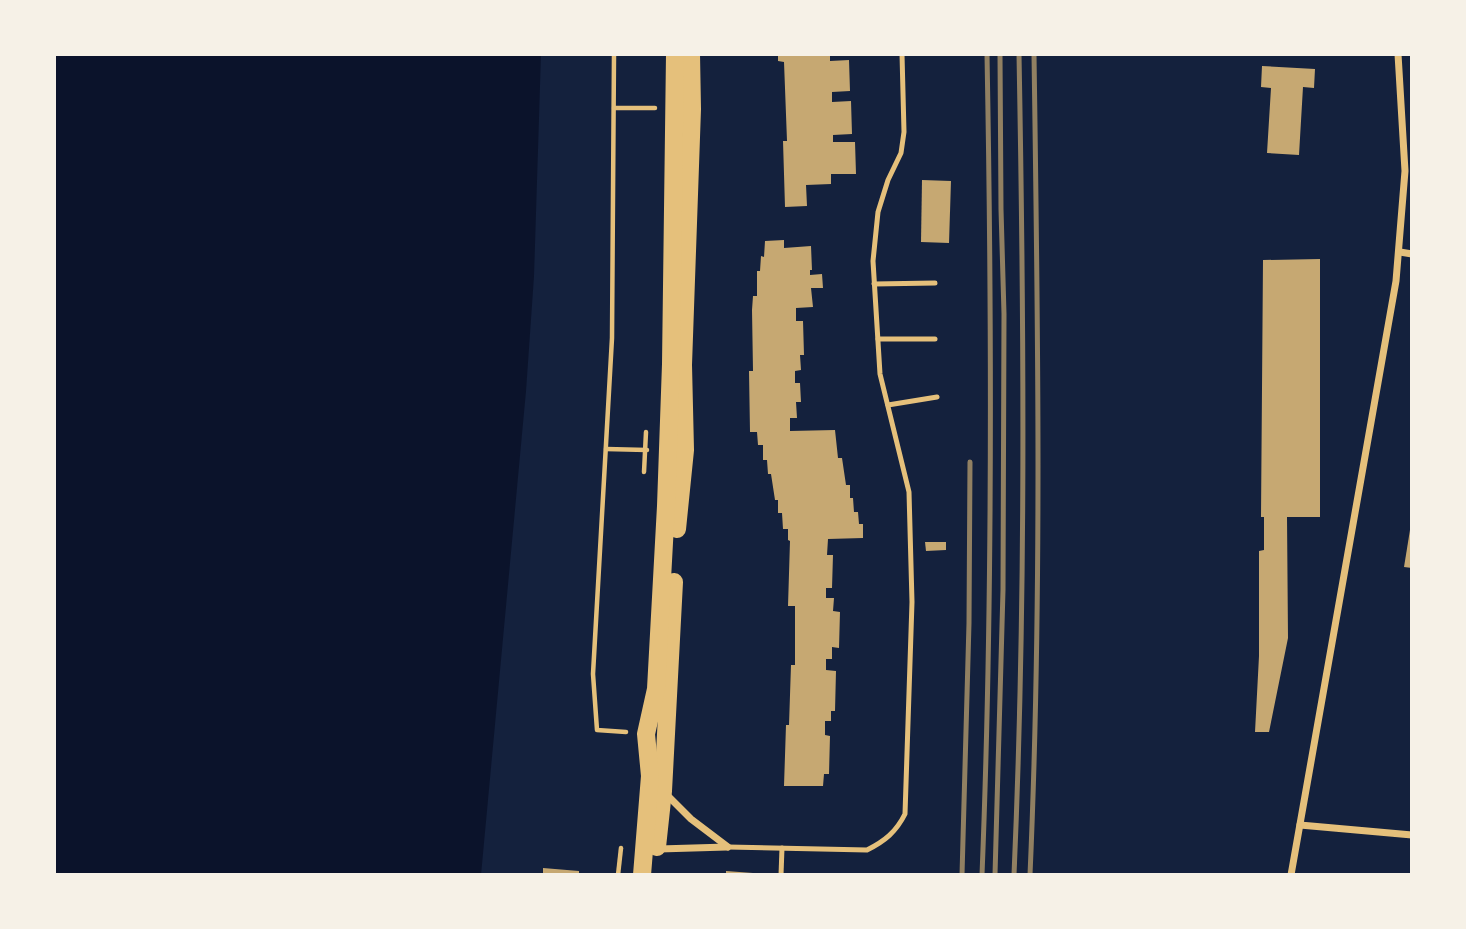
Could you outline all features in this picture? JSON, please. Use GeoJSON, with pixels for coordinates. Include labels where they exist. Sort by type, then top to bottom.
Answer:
{"type":"FeatureCollection","features":[{"type":"Feature","properties":{"kind":"main road"},"geometry":{"type":"LineString","coordinates":[[653,875],[646,734],[656,689],[671,364],[675,54]]}},
{"type":"Feature","properties":{"kind":"main road"},"geometry":{"type":"LineString","coordinates":[[642,875],[651,850],[663,791],[678,510],[685,450],[683,365],[692,109],[691,54]]}},
{"type":"Feature","properties":{"kind":"street"},"geometry":{"type":"LineString","coordinates":[[1291,875],[1400,252],[1405,171],[1398,54]]}},
{"type":"Feature","properties":{"kind":"street"},"geometry":{"type":"LineString","coordinates":[[1400,252],[1412,254]]}},
{"type":"Feature","properties":{"kind":"street"},"geometry":{"type":"LineString","coordinates":[[663,791],[691,819],[728,847]]}},
{"type":"Feature","properties":{"kind":"street"},"geometry":{"type":"LineString","coordinates":[[1300,825],[1412,835]]}},
{"type":"Feature","properties":{"kind":"street"},"geometry":{"type":"LineString","coordinates":[[651,850],[728,847]]}},
{"type":"Feature","properties":{"kind":"lane"},"geometry":{"type":"LineString","coordinates":[[728,847],[867,850],[885,841],[898,828],[905,814],[912,602],[909,492],[880,374],[873,261],[878,212],[903,143],[902,54]]}},
{"type":"Feature","properties":{"kind":"lane"},"geometry":{"type":"LineString","coordinates":[[874,284],[935,283]]}},
{"type":"Feature","properties":{"kind":"lane"},"geometry":{"type":"LineString","coordinates":[[878,339],[935,338]]}},
{"type":"Feature","properties":{"kind":"lane"},"geometry":{"type":"LineString","coordinates":[[888,405],[937,397]]}},
{"type":"Feature","properties":{"kind":"lane"},"geometry":{"type":"LineString","coordinates":[[781,875],[782,848]]}},
{"type":"Feature","properties":{"kind":"path"},"geometry":{"type":"LineString","coordinates":[[597,730],[593,674],[612,338],[614,54]]}},
{"type":"Feature","properties":{"kind":"water"},"geometry":{"type":"Polygon","coordinates":[[[54,54],[541,54],[534,276],[526,391],[481,875],[54,875],[54,54]]]}},
{"type":"Feature","properties":{"kind":"building"},"geometry":{"type":"Polygon","coordinates":[[[778,54],[830,54],[830,61],[849,60],[850,91],[832,92],[832,102],[851,101],[852,134],[833,135],[833,142],[855,142],[856,174],[831,174],[831,184],[806,185],[807,206],[785,207],[783,141],[787,141],[784,62],[778,61],[778,54]]]}},
{"type":"Feature","properties":{"kind":"building"},"geometry":{"type":"Polygon","coordinates":[[[1262,66],[1315,69],[1314,88],[1303,87],[1299,155],[1267,153],[1271,88],[1261,87],[1262,66]]]}},
{"type":"Feature","properties":{"kind":"building"},"geometry":{"type":"Polygon","coordinates":[[[922,180],[951,181],[949,243],[921,242],[922,180]]]}},
{"type":"Feature","properties":{"kind":"building"},"geometry":{"type":"Polygon","coordinates":[[[784,240],[784,248],[811,246],[810,275],[822,274],[823,288],[811,288],[813,307],[796,308],[796,321],[803,321],[804,355],[800,355],[801,370],[795,371],[795,383],[800,383],[801,402],[796,402],[797,418],[790,418],[790,431],[835,430],[838,458],[842,458],[846,485],[850,485],[854,512],[858,512],[859,524],[863,524],[863,538],[828,539],[827,555],[833,555],[832,588],[826,588],[826,598],[834,598],[833,611],[840,612],[839,648],[832,647],[832,659],[826,659],[826,670],[836,671],[835,711],[831,711],[831,721],[825,721],[825,735],[830,736],[829,774],[824,774],[823,786],[784,786],[791,665],[795,665],[795,606],[788,606],[790,541],[788,529],[783,529],[782,513],[778,513],[778,500],[775,500],[767,460],[763,460],[763,445],[758,445],[757,432],[750,432],[749,371],[753,371],[752,310],[753,296],[757,296],[757,271],[760,271],[761,256],[764,257],[765,241],[784,240]]]}},
{"type":"Feature","properties":{"kind":"building"},"geometry":{"type":"Polygon","coordinates":[[[1320,259],[1320,517],[1287,517],[1288,638],[1269,732],[1255,732],[1259,656],[1259,551],[1264,550],[1264,517],[1261,517],[1263,260],[1320,259]]]}},
{"type":"Feature","properties":{"kind":"building"},"geometry":{"type":"Polygon","coordinates":[[[1410,530],[1412,531],[1412,568],[1404,567],[1410,530]]]}},
{"type":"Feature","properties":{"kind":"building"},"geometry":{"type":"Polygon","coordinates":[[[925,542],[946,542],[946,550],[926,551],[925,542]]]}},
{"type":"Feature","properties":{"kind":"building"},"geometry":{"type":"Polygon","coordinates":[[[543,868],[579,871],[579,875],[543,875],[543,868]]]}},
{"type":"Feature","properties":{"kind":"building"},"geometry":{"type":"Polygon","coordinates":[[[726,871],[753,873],[753,875],[726,875],[726,871]]]}},
{"type":"Feature","properties":{"kind":"railway"},"geometry":{"type":"LineString","coordinates":[[982,875],[990,464],[987,54]]}},
{"type":"Feature","properties":{"kind":"railway"},"geometry":{"type":"LineString","coordinates":[[995,875],[1003,590],[1004,314],[1000,54]]}},
{"type":"Feature","properties":{"kind":"railway"},"geometry":{"type":"LineString","coordinates":[[1014,875],[1021,670],[1023,464],[1019,54]]}},
{"type":"Feature","properties":{"kind":"railway"},"geometry":{"type":"LineString","coordinates":[[1030,875],[1038,567],[1034,54]]}},
{"type":"Feature","properties":{"kind":"railway"},"geometry":{"type":"LineString","coordinates":[[962,875],[969,623],[970,462]]}}]}
